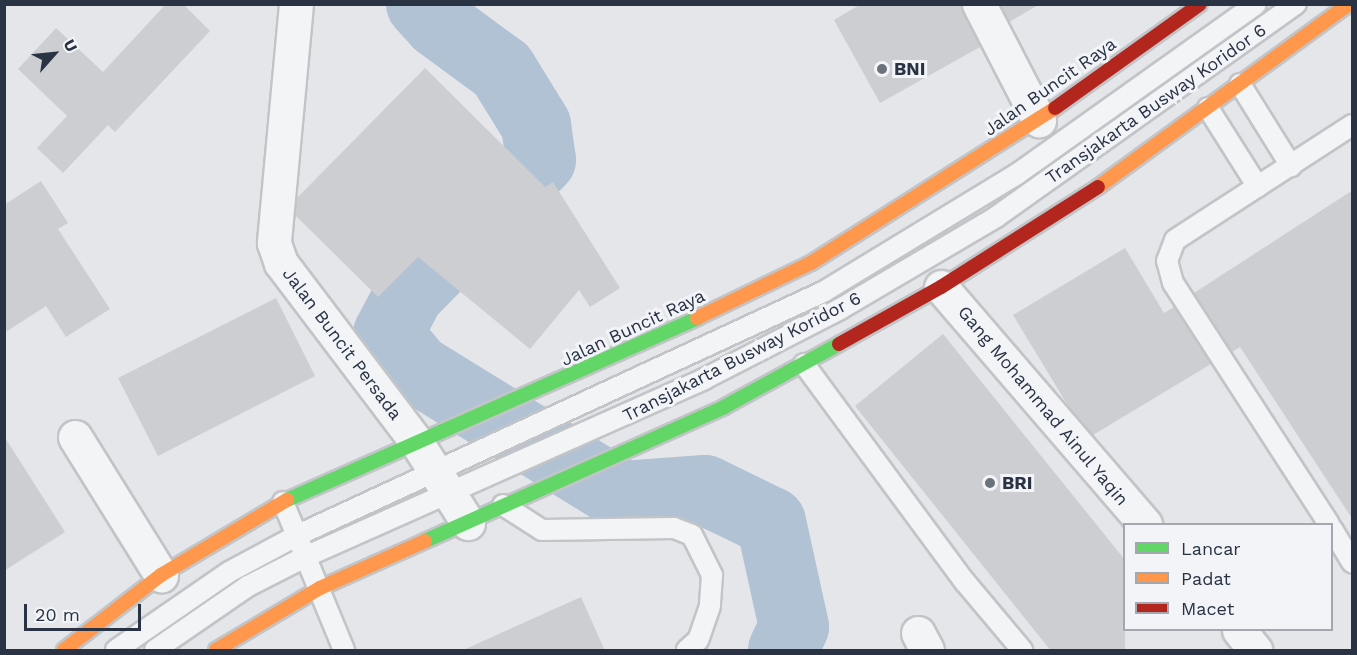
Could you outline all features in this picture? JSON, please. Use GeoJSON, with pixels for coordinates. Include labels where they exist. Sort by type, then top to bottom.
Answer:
{"type":"FeatureCollection","features":[{"type":"Feature","properties":{"kind":"main road","name":"Jalan Buncit Raya"},"geometry":{"type":"LineString","coordinates":[[64,651],[160,575],[283,501],[466,420],[543,389],[811,263],[1039,120],[1200,4]]}},
{"type":"Feature","properties":{"kind":"main road"},"geometry":{"type":"LineString","coordinates":[[216,651],[320,588],[631,450],[804,364],[941,287],[1081,199],[1349,4]]}},
{"type":"Feature","properties":{"kind":"street","name":"Jalan Buncit Persada"},"geometry":{"type":"LineString","coordinates":[[296,4],[274,243],[281,263],[417,443],[468,523]]}},
{"type":"Feature","properties":{"kind":"street"},"geometry":{"type":"LineString","coordinates":[[979,4],[1039,120]]}},
{"type":"Feature","properties":{"kind":"street","name":"Gang Mohammad Ainul Yaqin"},"geometry":{"type":"LineString","coordinates":[[941,287],[1143,523]]}},
{"type":"Feature","properties":{"kind":"street"},"geometry":{"type":"LineString","coordinates":[[75,437],[160,575]]}},
{"type":"Feature","properties":{"kind":"street"},"geometry":{"type":"LineString","coordinates":[[1240,631],[1255,651]]}},
{"type":"Feature","properties":{"kind":"lane","name":"Transjakarta Busway Koridor 6"},"geometry":{"type":"LineString","coordinates":[[155,651],[248,586],[442,483],[493,445],[575,409],[832,286],[1017,174],[1256,4]]}},
{"type":"Feature","properties":{"kind":"lane","name":"Transjakarta Busway Koridor 6"},"geometry":{"type":"LineString","coordinates":[[116,651],[229,572],[298,535],[442,483],[508,468],[704,380],[921,263],[1005,210],[1296,4]]}},
{"type":"Feature","properties":{"kind":"lane"},"geometry":{"type":"LineString","coordinates":[[1240,84],[1291,166]]}},
{"type":"Feature","properties":{"kind":"lane"},"geometry":{"type":"LineString","coordinates":[[1208,108],[1258,187]]}},
{"type":"Feature","properties":{"kind":"lane"},"geometry":{"type":"LineString","coordinates":[[1328,523],[1173,283],[1167,261],[1175,240],[1353,125]]}},
{"type":"Feature","properties":{"kind":"lane"},"geometry":{"type":"LineString","coordinates":[[804,364],[965,582],[1022,651]]}},
{"type":"Feature","properties":{"kind":"lane"},"geometry":{"type":"LineString","coordinates":[[283,501],[344,651]]}},
{"type":"Feature","properties":{"kind":"lane"},"geometry":{"type":"LineString","coordinates":[[503,505],[542,530],[674,528],[692,535],[712,575],[710,606],[698,640],[687,651]]}},
{"type":"Feature","properties":{"kind":"lane"},"geometry":{"type":"LineString","coordinates":[[1333,531],[1353,562]]}},
{"type":"Feature","properties":{"kind":"building"},"geometry":{"type":"Polygon","coordinates":[[[166,4],[183,4],[210,31],[115,132],[108,125],[63,173],[37,148],[67,116],[18,69],[56,28],[103,72],[166,4]]]}},
{"type":"Feature","properties":{"kind":"building"},"geometry":{"type":"Polygon","coordinates":[[[861,4],[960,4],[980,47],[880,103],[834,20],[861,4]]]}},
{"type":"Feature","properties":{"kind":"building"},"geometry":{"type":"Polygon","coordinates":[[[1000,4],[1040,4],[1009,22],[1000,4]]]}},
{"type":"Feature","properties":{"kind":"building"},"geometry":{"type":"Polygon","coordinates":[[[425,68],[545,187],[553,182],[620,288],[590,307],[579,290],[530,349],[418,257],[378,297],[295,215],[297,198],[425,68]]]}},
{"type":"Feature","properties":{"kind":"building"},"geometry":{"type":"Polygon","coordinates":[[[41,181],[68,223],[58,229],[110,309],[66,337],[46,306],[4,333],[4,205],[41,181]]]}},
{"type":"Feature","properties":{"kind":"building"},"geometry":{"type":"Polygon","coordinates":[[[1353,190],[1353,520],[1240,347],[1232,352],[1194,293],[1353,190]]]}},
{"type":"Feature","properties":{"kind":"building"},"geometry":{"type":"Polygon","coordinates":[[[1125,248],[1164,313],[1174,307],[1211,364],[1093,435],[1067,404],[1013,315],[1125,248]]]}},
{"type":"Feature","properties":{"kind":"building"},"geometry":{"type":"Polygon","coordinates":[[[276,298],[315,376],[158,456],[118,378],[276,298]]]}},
{"type":"Feature","properties":{"kind":"building","name":"BRI"},"geometry":{"type":"Polygon","coordinates":[[[943,334],[1123,558],[1125,651],[1051,651],[855,406],[943,334]]]}},
{"type":"Feature","properties":{"kind":"building"},"geometry":{"type":"Polygon","coordinates":[[[4,436],[65,532],[4,571],[4,436]]]}},
{"type":"Feature","properties":{"kind":"building"},"geometry":{"type":"Polygon","coordinates":[[[581,597],[605,651],[461,651],[581,597]]]}},
{"type":"Feature","properties":{"kind":"waterway"},"geometry":{"type":"LineString","coordinates":[[421,4],[438,23],[502,70],[536,125],[541,160],[409,294],[388,334],[417,369],[623,496],[705,490],[771,522],[794,627],[783,650]]}},
{"type":"Feature","properties":{"kind":"traffic: fast"},"geometry":{"type":"LineString","coordinates":[[287,500],[697,318]]}},
{"type":"Feature","properties":{"kind":"traffic: fast"},"geometry":{"type":"LineString","coordinates":[[425,541],[724,407],[839,344]]}},
{"type":"Feature","properties":{"kind":"traffic: slow"},"geometry":{"type":"LineString","coordinates":[[1098,187],[1349,4]]}},
{"type":"Feature","properties":{"kind":"traffic: slow"},"geometry":{"type":"LineString","coordinates":[[697,318],[811,263],[1055,108]]}},
{"type":"Feature","properties":{"kind":"traffic: slow"},"geometry":{"type":"LineString","coordinates":[[64,650],[161,575],[287,500]]}},
{"type":"Feature","properties":{"kind":"traffic: slow"},"geometry":{"type":"LineString","coordinates":[[216,650],[320,588],[425,541]]}},
{"type":"Feature","properties":{"kind":"traffic: jam"},"geometry":{"type":"LineString","coordinates":[[1055,108],[1200,4]]}},
{"type":"Feature","properties":{"kind":"traffic: jam"},"geometry":{"type":"LineString","coordinates":[[839,344],[941,287],[1098,187]]}},
{"type":"Feature","properties":{"kind":"place","name":"BNI"},"geometry":{"type":"Point","coordinates":[882,69]}},
{"type":"Feature","properties":{"kind":"place","name":"BRI"},"geometry":{"type":"Point","coordinates":[990,483]}}]}
